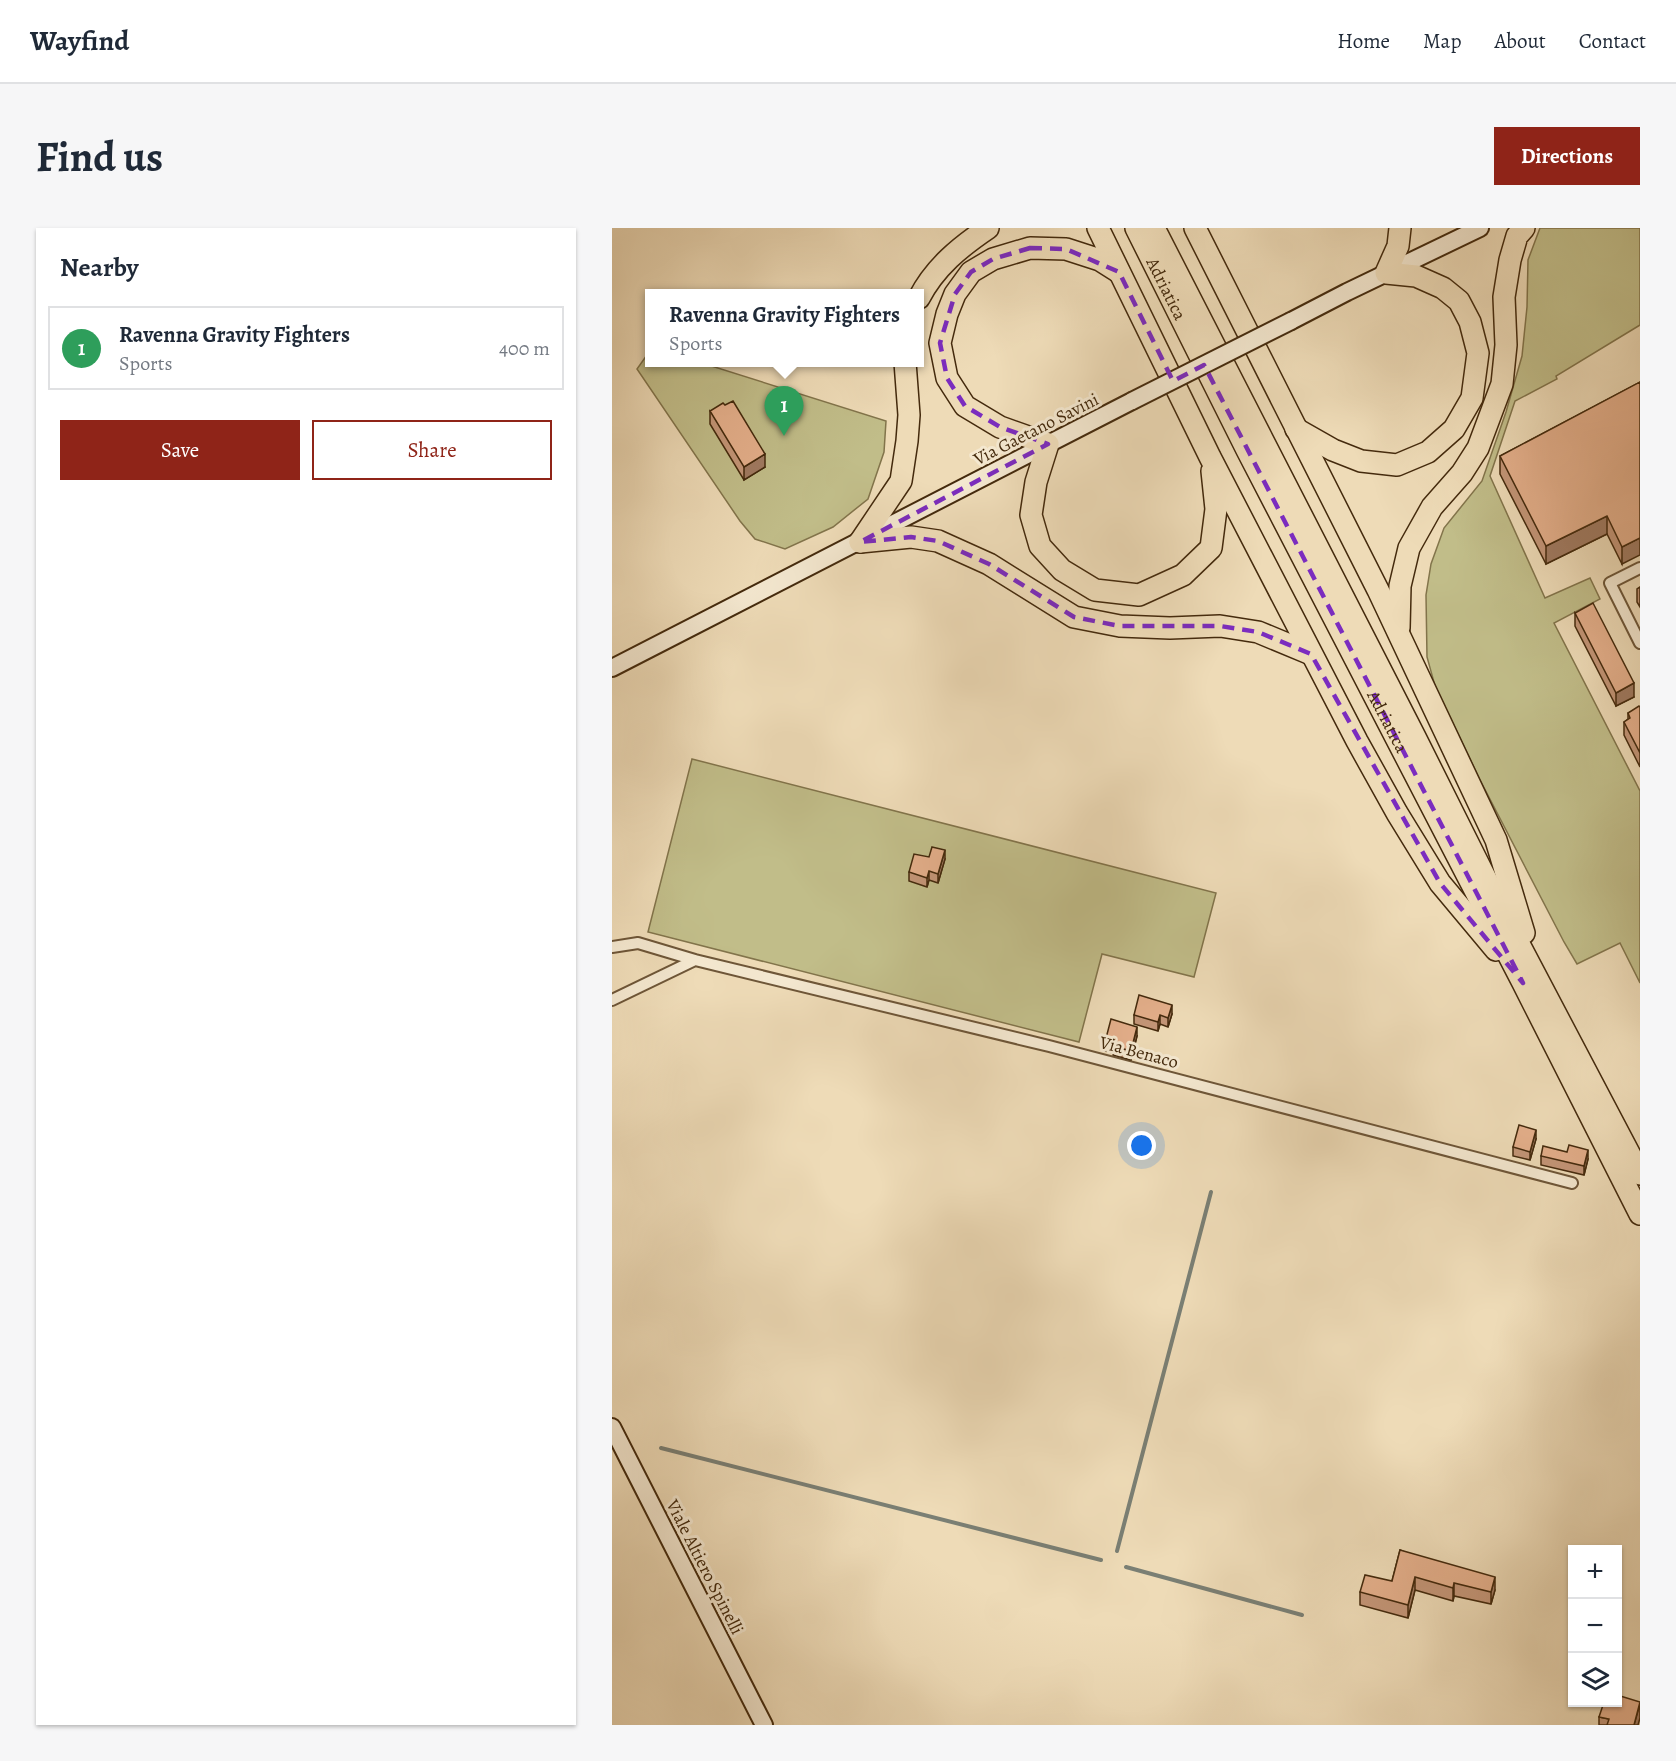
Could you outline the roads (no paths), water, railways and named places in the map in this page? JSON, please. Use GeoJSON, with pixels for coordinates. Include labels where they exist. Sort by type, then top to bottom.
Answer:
{"type":"FeatureCollection","features":[{"type":"Feature","properties":{"kind":"highway"},"geometry":{"type":"LineString","coordinates":[[923,289],[942,264],[988,228]]}},
{"type":"Feature","properties":{"kind":"highway"},"geometry":{"type":"LineString","coordinates":[[1098,228],[1210,457],[1311,654],[1397,813],[1440,883],[1530,980]]}},
{"type":"Feature","properties":{"kind":"highway","name":"Adriatica"},"geometry":{"type":"LineString","coordinates":[[1136,228],[1290,533],[1530,980],[1640,1174]]}},
{"type":"Feature","properties":{"kind":"highway","name":"Adriatica"},"geometry":{"type":"LineString","coordinates":[[1154,228],[1489,885],[1530,980],[1640,1214]]}},
{"type":"Feature","properties":{"kind":"highway"},"geometry":{"type":"LineString","coordinates":[[1195,228],[1399,635],[1496,840],[1530,980]]}},
{"type":"Feature","properties":{"kind":"highway"},"geometry":{"type":"LineString","coordinates":[[1296,429],[1333,450],[1360,461],[1397,465],[1428,452],[1454,429],[1472,398],[1478,353],[1470,322],[1459,302],[1443,288],[1416,276],[1386,273],[1398,246],[1400,228]]}},
{"type":"Feature","properties":{"kind":"highway"},"geometry":{"type":"LineString","coordinates":[[1399,635],[1400,586],[1409,548],[1432,507],[1462,473],[1478,448],[1502,384],[1506,345],[1504,297],[1510,260],[1517,236],[1524,228]]}},
{"type":"Feature","properties":{"kind":"highway"},"geometry":{"type":"LineString","coordinates":[[1119,272],[1100,260],[1066,249],[1030,248],[993,259],[971,272],[955,294],[940,343],[947,378],[965,406],[1000,427],[1048,444],[1036,482],[1031,515],[1040,546],[1062,570],[1095,590],[1139,595],[1183,575],[1211,548],[1216,509],[1210,457]]}},
{"type":"Feature","properties":{"kind":"highway"},"geometry":{"type":"LineString","coordinates":[[860,542],[901,481],[909,415],[905,367]]}},
{"type":"Feature","properties":{"kind":"highway"},"geometry":{"type":"LineString","coordinates":[[860,542],[911,537],[938,541],[988,564],[1074,617],[1120,626],[1170,628],[1220,626],[1258,632],[1311,654]]}},
{"type":"Feature","properties":{"kind":"street","name":"Via Gaetano Savini"},"geometry":{"type":"LineString","coordinates":[[612,668],[1132,401],[1480,228]]}},
{"type":"Feature","properties":{"kind":"street"},"geometry":{"type":"LineString","coordinates":[[1640,568],[1610,583],[1640,643]]}},
{"type":"Feature","properties":{"kind":"street","name":"Via Benaco"},"geometry":{"type":"LineString","coordinates":[[612,947],[638,943],[695,960],[1049,1046],[1572,1183]]}},
{"type":"Feature","properties":{"kind":"street"},"geometry":{"type":"LineString","coordinates":[[612,1000],[695,960]]}},
{"type":"Feature","properties":{"kind":"street","name":"Viale Altiero Spinelli"},"geometry":{"type":"LineString","coordinates":[[612,1427],[764,1725]]}},
{"type":"Feature","properties":{"kind":"waterway"},"geometry":{"type":"LineString","coordinates":[[1117,1551],[1211,1192]]}},
{"type":"Feature","properties":{"kind":"waterway"},"geometry":{"type":"LineString","coordinates":[[661,1448],[1101,1560]]}},
{"type":"Feature","properties":{"kind":"waterway"},"geometry":{"type":"LineString","coordinates":[[1126,1567],[1302,1615]]}},
{"type":"Feature","properties":{"kind":"place","name":"Ravenna Gravity Fighters"},"geometry":{"type":"Point","coordinates":[784,436]}}]}
